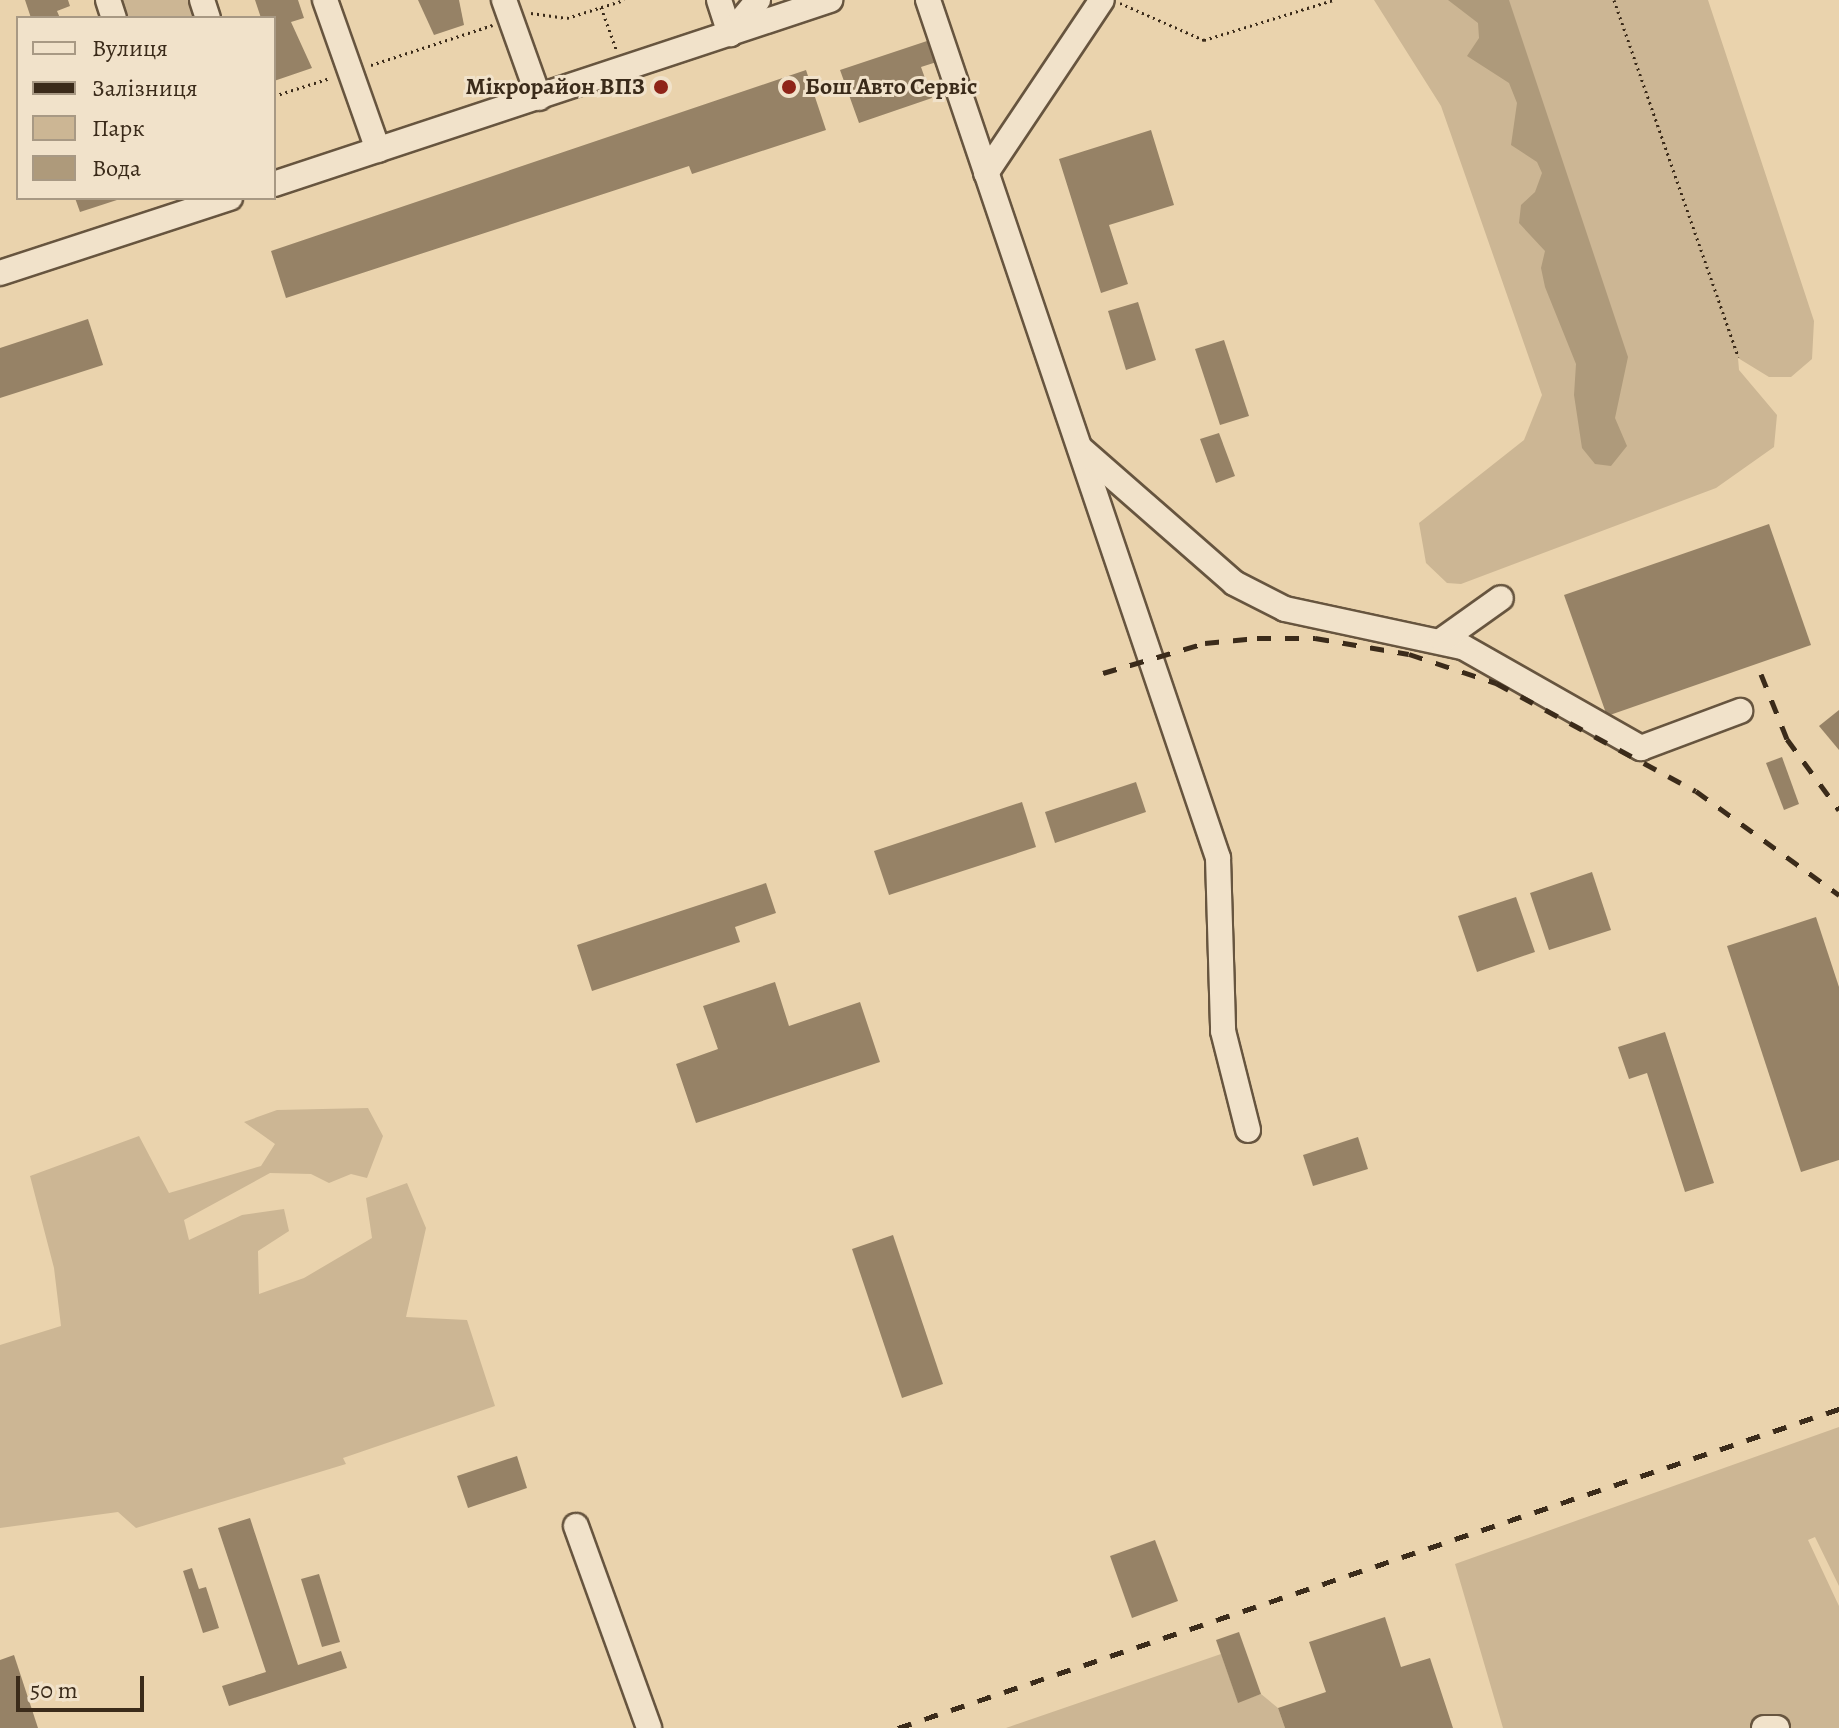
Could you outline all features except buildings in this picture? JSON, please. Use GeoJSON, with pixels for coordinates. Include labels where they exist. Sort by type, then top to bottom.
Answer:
{"type":"FeatureCollection","features":[{"type":"Feature","properties":{"kind":"street"},"geometry":{"type":"LineString","coordinates":[[325,0],[378,150]]}},
{"type":"Feature","properties":{"kind":"street"},"geometry":{"type":"LineString","coordinates":[[719,0],[730,34]]}},
{"type":"Feature","properties":{"kind":"street"},"geometry":{"type":"LineString","coordinates":[[730,34],[758,0]]}},
{"type":"Feature","properties":{"kind":"street"},"geometry":{"type":"LineString","coordinates":[[276,183],[830,0]]}},
{"type":"Feature","properties":{"kind":"street"},"geometry":{"type":"LineString","coordinates":[[928,0],[1218,858],[1223,1031],[1248,1130]]}},
{"type":"Feature","properties":{"kind":"street"},"geometry":{"type":"LineString","coordinates":[[986,173],[1102,0]]}},
{"type":"Feature","properties":{"kind":"street"},"geometry":{"type":"LineString","coordinates":[[507,10],[539,98]]}},
{"type":"Feature","properties":{"kind":"street"},"geometry":{"type":"LineString","coordinates":[[0,273],[224,200]]}},
{"type":"Feature","properties":{"kind":"street"},"geometry":{"type":"LineString","coordinates":[[1079,446],[1253,595],[1306,615],[1442,640],[1485,658],[1641,748],[1740,711]]}},
{"type":"Feature","properties":{"kind":"street"},"geometry":{"type":"LineString","coordinates":[[1442,640],[1501,598]]}},
{"type":"Feature","properties":{"kind":"street"},"geometry":{"type":"LineString","coordinates":[[576,1526],[649,1728]]}},
{"type":"Feature","properties":{"kind":"street"},"geometry":{"type":"LineString","coordinates":[[1764,1728],[1777,1728]]}},
{"type":"Feature","properties":{"kind":"path"},"geometry":{"type":"LineString","coordinates":[[276,95],[351,71],[507,10],[567,18],[624,0]]}},
{"type":"Feature","properties":{"kind":"path"},"geometry":{"type":"LineString","coordinates":[[1113,0],[1204,40],[1333,0]]}},
{"type":"Feature","properties":{"kind":"path"},"geometry":{"type":"LineString","coordinates":[[1614,0],[1738,357]]}},
{"type":"Feature","properties":{"kind":"green space"},"geometry":{"type":"Polygon","coordinates":[[[108,0],[202,0],[207,16],[113,16],[108,0]]]}},
{"type":"Feature","properties":{"kind":"green space"},"geometry":{"type":"Polygon","coordinates":[[[1374,0],[1708,0],[1814,321],[1812,359],[1791,377],[1769,377],[1738,358],[1739,370],[1777,415],[1774,447],[1716,488],[1461,584],[1447,583],[1426,563],[1419,523],[1524,440],[1542,395],[1441,106],[1374,0]]]}},
{"type":"Feature","properties":{"kind":"green space"},"geometry":{"type":"Polygon","coordinates":[[[368,1108],[383,1136],[367,1178],[351,1174],[329,1183],[311,1174],[270,1173],[184,1220],[189,1240],[242,1215],[284,1209],[289,1231],[258,1251],[259,1294],[304,1278],[372,1238],[366,1198],[407,1183],[426,1228],[406,1317],[467,1320],[495,1406],[343,1458],[346,1464],[136,1528],[118,1512],[0,1528],[0,1345],[61,1326],[54,1268],[30,1176],[139,1136],[169,1193],[261,1166],[275,1144],[244,1122],[277,1110],[368,1108]]]}},
{"type":"Feature","properties":{"kind":"green space"},"geometry":{"type":"Polygon","coordinates":[[[1839,1427],[1839,1586],[1815,1537],[1808,1540],[1839,1606],[1839,1728],[1503,1728],[1455,1564],[1839,1427]]]}},
{"type":"Feature","properties":{"kind":"green space"},"geometry":{"type":"Polygon","coordinates":[[[1221,1654],[1238,1702],[1261,1694],[1278,1708],[1285,1728],[1006,1728],[1221,1654]]]}},
{"type":"Feature","properties":{"kind":"water"},"geometry":{"type":"Polygon","coordinates":[[[1448,0],[1509,0],[1628,357],[1615,418],[1627,446],[1611,466],[1595,464],[1582,448],[1574,395],[1576,364],[1545,287],[1541,268],[1545,251],[1519,223],[1521,205],[1535,192],[1542,173],[1537,162],[1511,145],[1517,103],[1509,83],[1467,56],[1479,38],[1478,23],[1448,0]]]}},
{"type":"Feature","properties":{"kind":"railway"},"geometry":{"type":"LineString","coordinates":[[1103,673],[1205,643],[1257,638],[1315,638],[1409,654],[1496,683],[1696,791],[1839,895]]}},
{"type":"Feature","properties":{"kind":"railway"},"geometry":{"type":"LineString","coordinates":[[1761,674],[1787,739],[1839,810]]}},
{"type":"Feature","properties":{"kind":"railway"},"geometry":{"type":"LineString","coordinates":[[898,1728],[1839,1409]]}},
{"type":"Feature","properties":{"kind":"place","name":"Мікрорайон ВПЗ"},"geometry":{"type":"Point","coordinates":[661,87]}},
{"type":"Feature","properties":{"kind":"place","name":"Бош Авто Сервіс"},"geometry":{"type":"Point","coordinates":[789,87]}}]}
